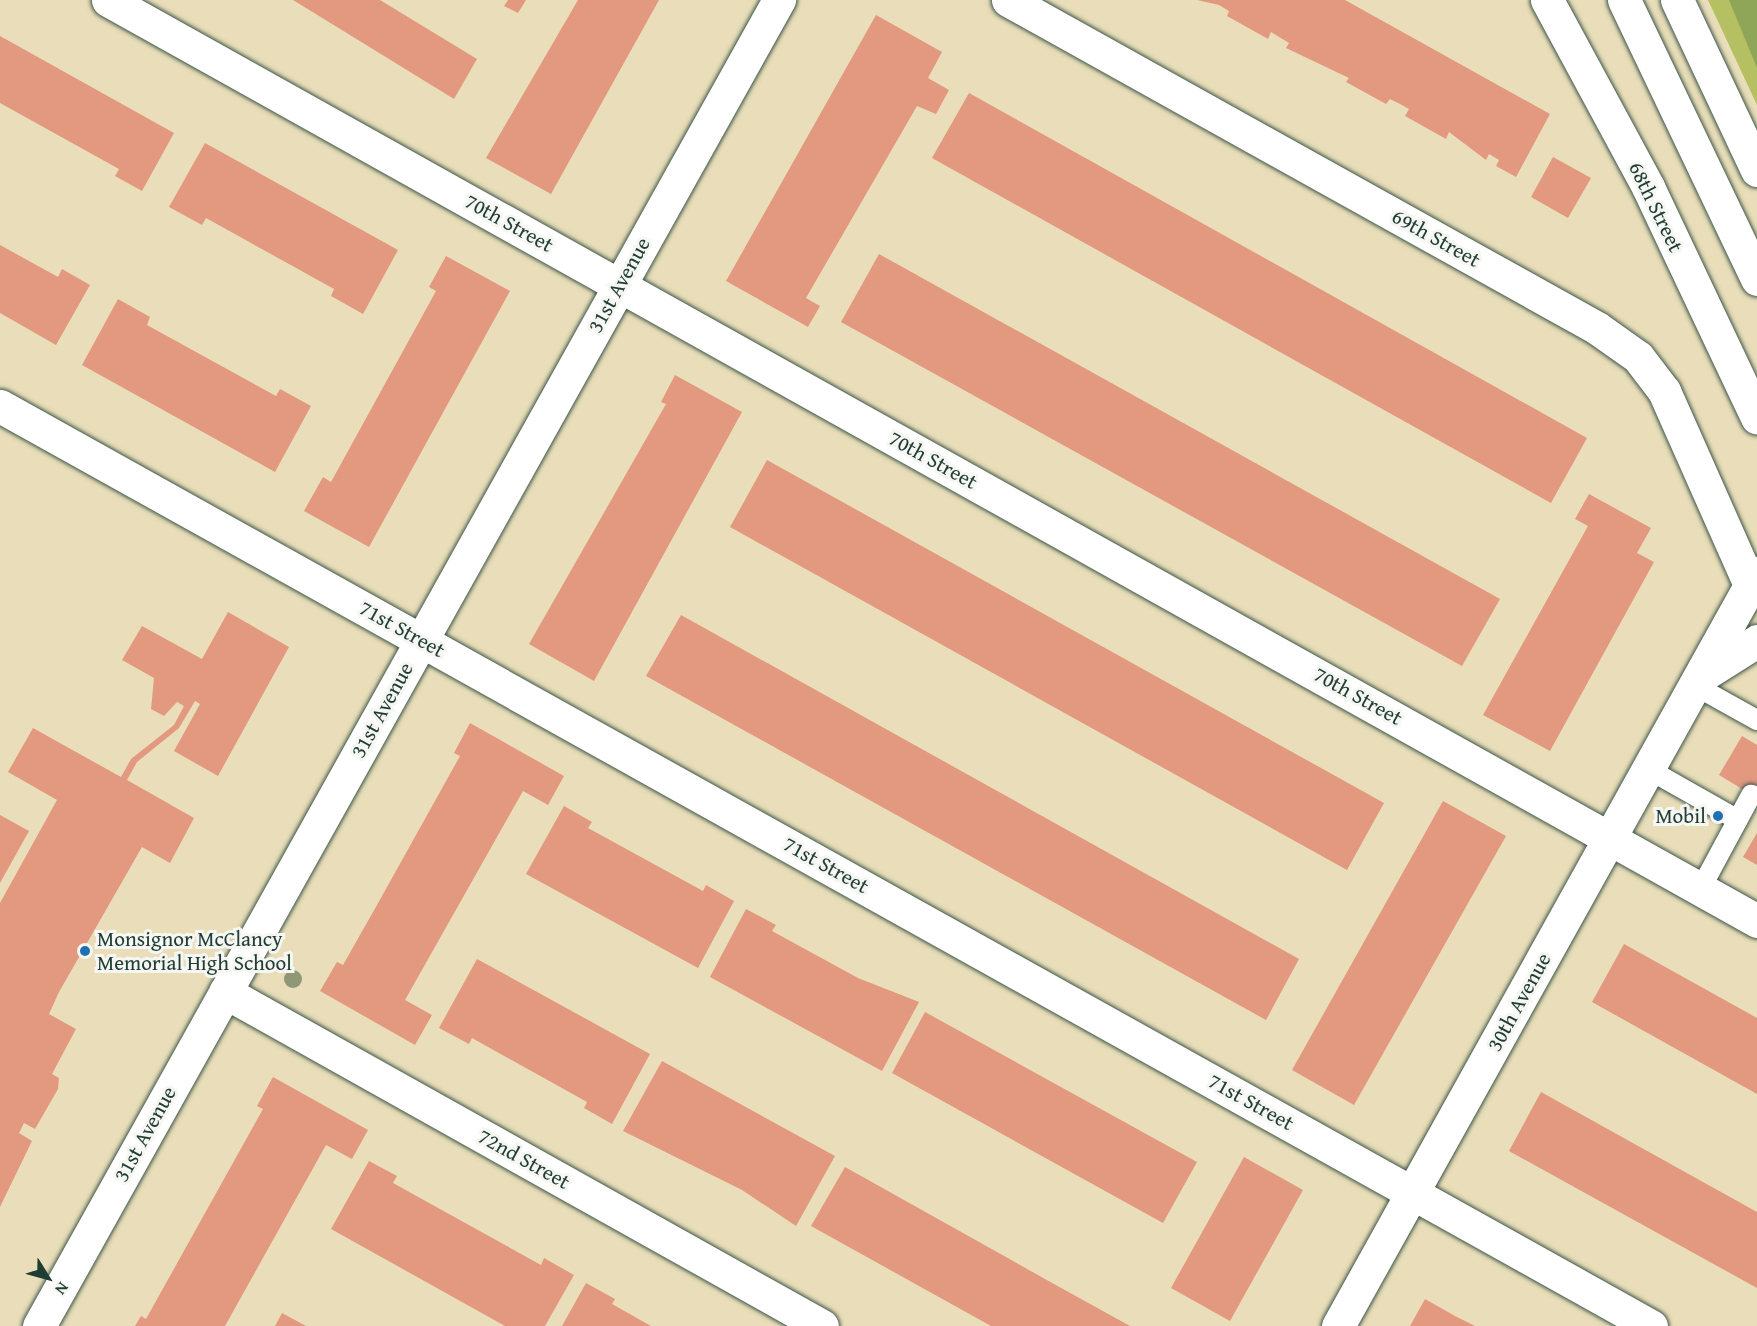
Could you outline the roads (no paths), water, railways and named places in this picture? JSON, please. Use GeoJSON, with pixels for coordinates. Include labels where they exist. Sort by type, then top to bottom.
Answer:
{"type":"FeatureCollection","features":[{"type":"Feature","properties":{"kind":"main road","name":"70th Street"},"geometry":{"type":"LineString","coordinates":[[108,0],[1757,921]]}},
{"type":"Feature","properties":{"kind":"main road","name":"31st Avenue"},"geometry":{"type":"LineString","coordinates":[[39,1326],[778,0]]}},
{"type":"Feature","properties":{"kind":"main road","name":"69th Street"},"geometry":{"type":"LineString","coordinates":[[1008,0],[1597,328],[1638,357],[1664,392],[1754,579]]}},
{"type":"Feature","properties":{"kind":"main road","name":"68th Street"},"geometry":{"type":"LineString","coordinates":[[1547,0],[1648,187],[1757,418]]}},
{"type":"Feature","properties":{"kind":"main road"},"geometry":{"type":"LineString","coordinates":[[1624,0],[1756,277]]}},
{"type":"Feature","properties":{"kind":"main road"},"geometry":{"type":"LineString","coordinates":[[1677,0],[1757,170]]}},
{"type":"Feature","properties":{"kind":"main road","name":"71st Street"},"geometry":{"type":"LineString","coordinates":[[0,406],[1651,1326]]}},
{"type":"Feature","properties":{"kind":"main road","name":"30th Avenue"},"geometry":{"type":"LineString","coordinates":[[1338,1326],[1754,579]]}},
{"type":"Feature","properties":{"kind":"main road","name":"30th Avenue"},"geometry":{"type":"LineString","coordinates":[[1697,681],[1757,641]]}},
{"type":"Feature","properties":{"kind":"main road","name":"72nd Street"},"geometry":{"type":"LineString","coordinates":[[225,992],[822,1326]]}},
{"type":"Feature","properties":{"kind":"lane"},"geometry":{"type":"LineString","coordinates":[[1697,681],[1757,720]]}},
{"type":"Feature","properties":{"kind":"lane"},"geometry":{"type":"LineString","coordinates":[[1648,769],[1738,820]]}},
{"type":"Feature","properties":{"kind":"lane"},"geometry":{"type":"LineString","coordinates":[[1701,888],[1751,795]]}},
{"type":"Feature","properties":{"kind":"place","name":"Mobil"},"geometry":{"type":"Point","coordinates":[1718,816]}},
{"type":"Feature","properties":{"kind":"place","name":"Monsignor McClancy Memorial High School"},"geometry":{"type":"Point","coordinates":[85,951]}}]}
